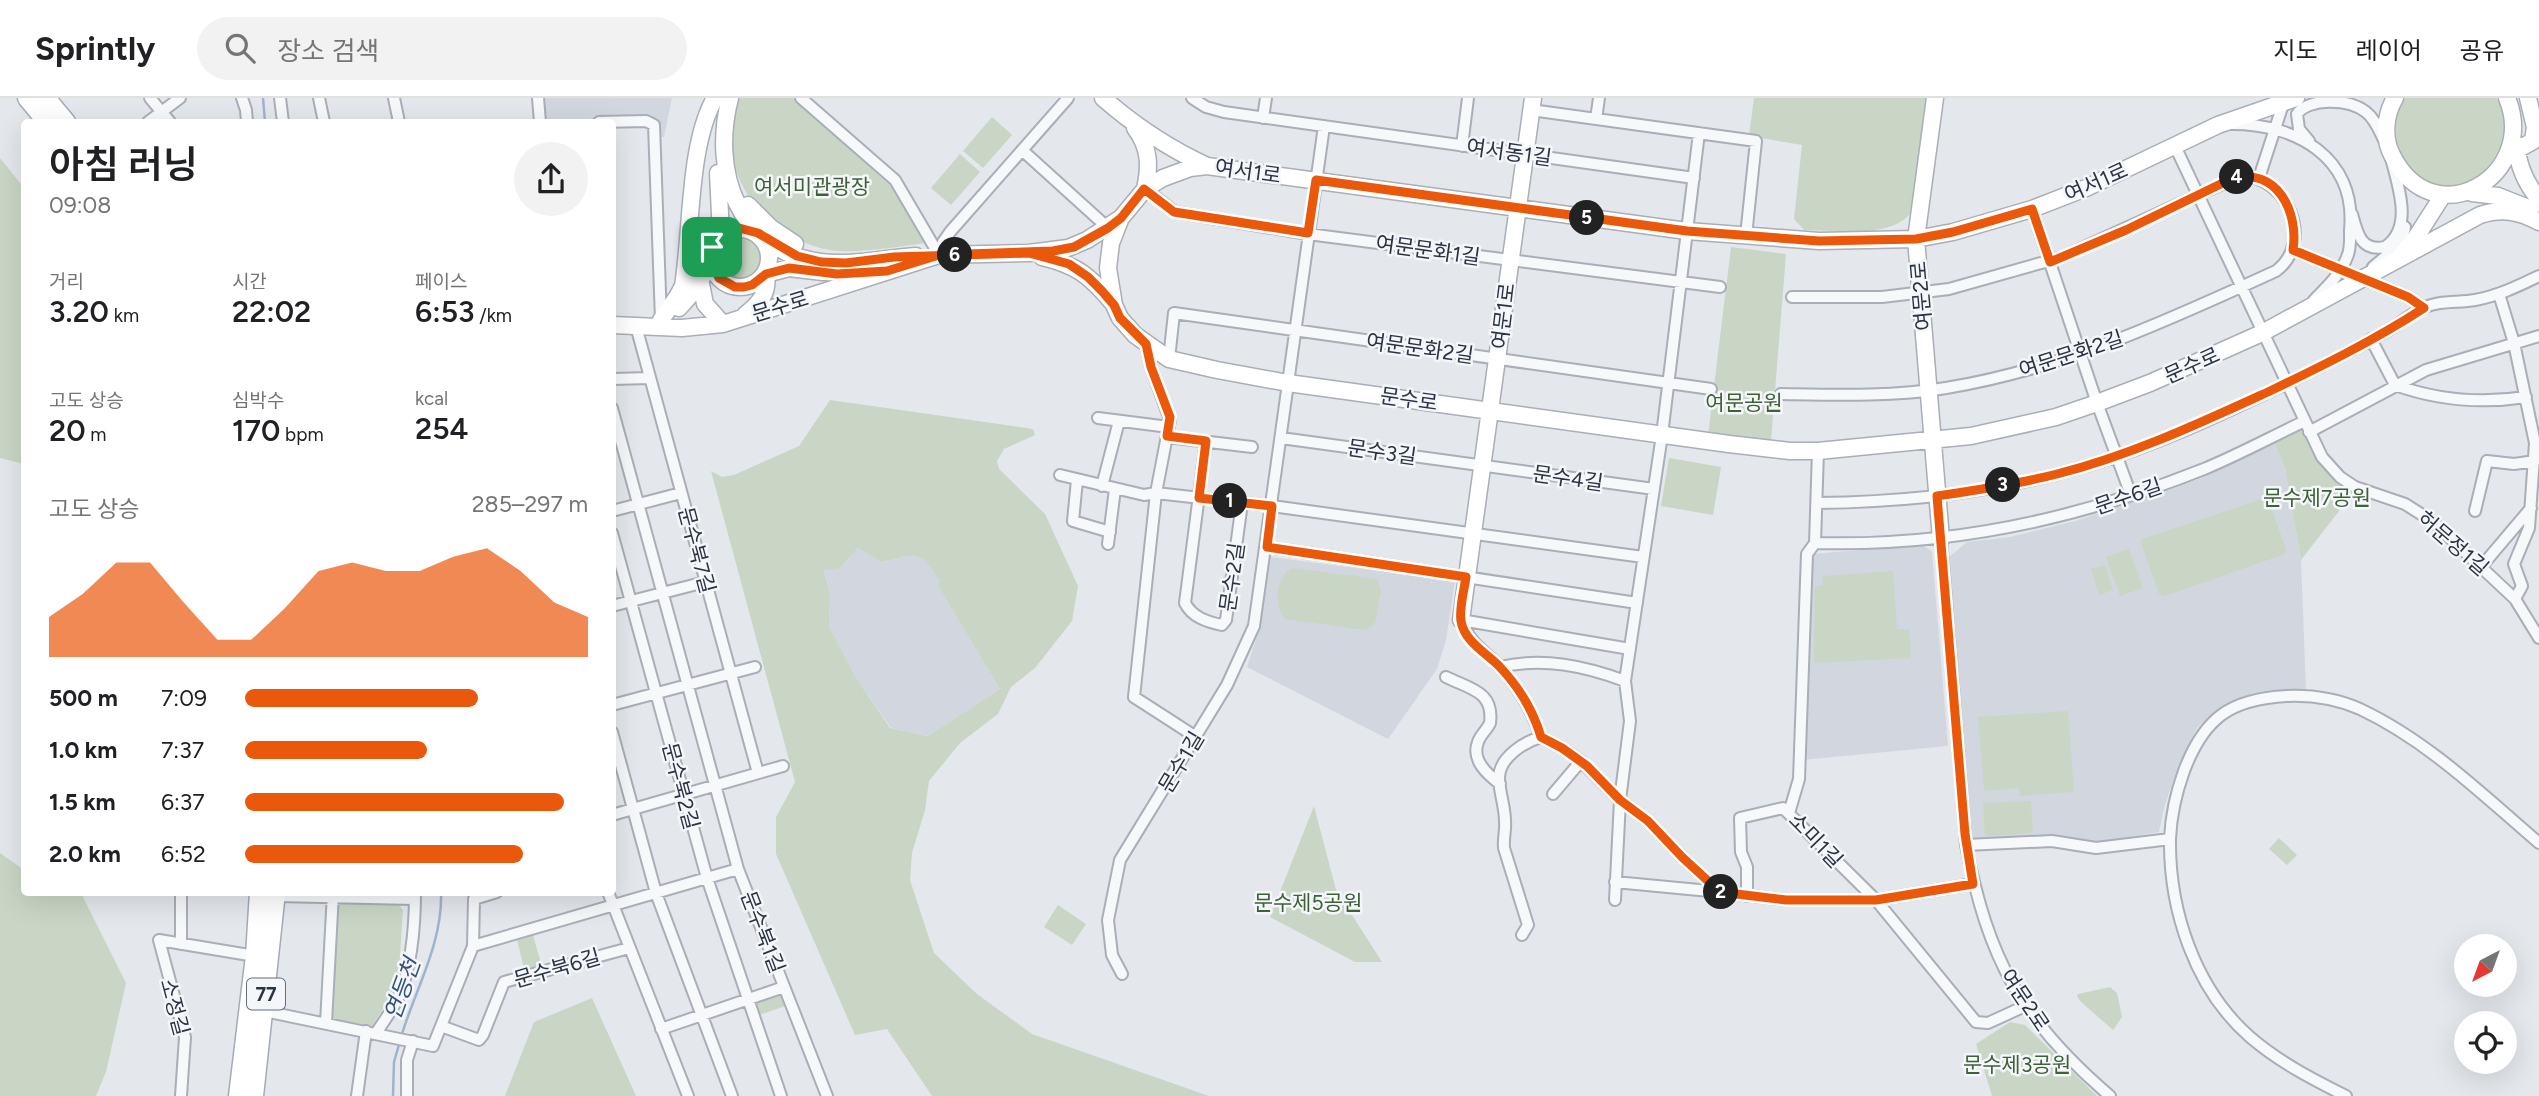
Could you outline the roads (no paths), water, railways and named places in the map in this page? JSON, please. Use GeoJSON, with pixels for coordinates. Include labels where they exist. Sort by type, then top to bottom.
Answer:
{"type":"FeatureCollection","features":[{"type":"Feature","properties":{"kind":"main road"},"geometry":{"type":"LineString","coordinates":[[27,98],[44,119]]}},
{"type":"Feature","properties":{"kind":"main road"},"geometry":{"type":"LineString","coordinates":[[46,98],[64,119]]}},
{"type":"Feature","properties":{"kind":"main road","name":"77"},"geometry":{"type":"LineString","coordinates":[[238,1096],[255,956],[270,896]]}},
{"type":"Feature","properties":{"kind":"main road","name":"77"},"geometry":{"type":"LineString","coordinates":[[254,1096],[264,1011],[270,896]]}},
{"type":"Feature","properties":{"kind":"street"},"geometry":{"type":"LineString","coordinates":[[150,98],[168,119]]}},
{"type":"Feature","properties":{"kind":"street"},"geometry":{"type":"LineString","coordinates":[[152,119],[180,98]]}},
{"type":"Feature","properties":{"kind":"street"},"geometry":{"type":"LineString","coordinates":[[242,98],[247,119]]}},
{"type":"Feature","properties":{"kind":"street"},"geometry":{"type":"LineString","coordinates":[[280,98],[283,119]]}},
{"type":"Feature","properties":{"kind":"street"},"geometry":{"type":"LineString","coordinates":[[319,98],[323,119]]}},
{"type":"Feature","properties":{"kind":"street"},"geometry":{"type":"LineString","coordinates":[[394,98],[398,119]]}},
{"type":"Feature","properties":{"kind":"street"},"geometry":{"type":"LineString","coordinates":[[538,98],[540,119]]}},
{"type":"Feature","properties":{"kind":"street"},"geometry":{"type":"LineString","coordinates":[[661,320],[683,286],[701,135],[715,98]]}},
{"type":"Feature","properties":{"kind":"street"},"geometry":{"type":"LineString","coordinates":[[721,235],[714,135],[723,98]]}},
{"type":"Feature","properties":{"kind":"street"},"geometry":{"type":"LineString","coordinates":[[698,285],[705,303],[733,321],[763,298],[767,285],[766,274],[770,256],[764,240],[740,210],[726,175],[724,131],[730,98]]}},
{"type":"Feature","properties":{"kind":"street"},"geometry":{"type":"LineString","coordinates":[[801,98],[895,180],[939,255]]}},
{"type":"Feature","properties":{"kind":"street"},"geometry":{"type":"LineString","coordinates":[[939,255],[950,232],[1068,98]]}},
{"type":"Feature","properties":{"kind":"street"},"geometry":{"type":"LineString","coordinates":[[1103,98],[1132,123],[1207,166]]}},
{"type":"Feature","properties":{"kind":"street","name":"여서동1길"},"geometry":{"type":"LineString","coordinates":[[1192,98],[1214,110],[1263,118],[1694,178]]}},
{"type":"Feature","properties":{"kind":"street"},"geometry":{"type":"LineString","coordinates":[[1263,118],[1266,98]]}},
{"type":"Feature","properties":{"kind":"street"},"geometry":{"type":"LineString","coordinates":[[1462,146],[1468,98]]}},
{"type":"Feature","properties":{"kind":"street"},"geometry":{"type":"LineString","coordinates":[[1596,119],[1599,98]]}},
{"type":"Feature","properties":{"kind":"street","name":"여문2로"},"geometry":{"type":"LineString","coordinates":[[1936,98],[1916,239],[1966,845],[1973,884],[1994,951],[2012,987],[2062,1051],[2110,1096]]}},
{"type":"Feature","properties":{"kind":"street"},"geometry":{"type":"LineString","coordinates":[[2363,279],[2375,264],[2402,243],[2406,229],[2380,98]]}},
{"type":"Feature","properties":{"kind":"street"},"geometry":{"type":"LineString","coordinates":[[2386,127],[2390,106],[2395,98]]}},
{"type":"Feature","properties":{"kind":"street"},"geometry":{"type":"LineString","coordinates":[[2516,143],[2533,141],[2535,127],[2528,98]]}},
{"type":"Feature","properties":{"kind":"street"},"geometry":{"type":"LineString","coordinates":[[2259,178],[2289,99]]}},
{"type":"Feature","properties":{"kind":"street","name":"여서1로"},"geometry":{"type":"LineString","coordinates":[[1144,189],[1178,171],[1207,166],[1687,231],[1819,241],[1916,239],[1953,232],[2032,209],[2086,188],[2218,125],[2289,99]]}},
{"type":"Feature","properties":{"kind":"street"},"geometry":{"type":"LineString","coordinates":[[2402,214],[2399,230],[2385,247],[2375,249],[2361,240],[2343,179],[2329,159],[2299,129],[2296,119],[2298,111],[2311,100],[2329,99],[2351,104],[2364,110],[2374,120],[2398,168],[2427,192],[2443,195],[2470,193],[2510,200],[2539,214]]}},
{"type":"Feature","properties":{"kind":"street"},"geometry":{"type":"LineString","coordinates":[[2510,101],[2524,176],[2539,199]]}},
{"type":"Feature","properties":{"kind":"street"},"geometry":{"type":"LineString","coordinates":[[1532,104],[1596,119],[1756,141],[1746,236]]}},
{"type":"Feature","properties":{"kind":"street","name":"여문1로"},"geometry":{"type":"LineString","coordinates":[[1461,620],[1532,104]]}},
{"type":"Feature","properties":{"kind":"street"},"geometry":{"type":"LineString","coordinates":[[616,122],[644,121],[654,125],[661,320]]}},
{"type":"Feature","properties":{"kind":"street"},"geometry":{"type":"LineString","coordinates":[[711,262],[719,278],[735,287],[752,285],[766,274],[789,268],[837,274],[939,255],[1029,253],[1074,247],[1114,223],[1144,189],[1148,154],[1145,142],[1132,123]]}},
{"type":"Feature","properties":{"kind":"street"},"geometry":{"type":"LineString","coordinates":[[2218,125],[2241,124],[2276,130],[2309,141]]}},
{"type":"Feature","properties":{"kind":"street"},"geometry":{"type":"LineString","coordinates":[[1316,180],[1324,126]]}},
{"type":"Feature","properties":{"kind":"street"},"geometry":{"type":"LineString","coordinates":[[1615,900],[1620,800],[1630,721],[1625,681],[1662,435],[1699,134]]}},
{"type":"Feature","properties":{"kind":"street"},"geometry":{"type":"LineString","coordinates":[[2470,193],[2490,182],[2506,165],[2516,143]]}},
{"type":"Feature","properties":{"kind":"street","name":"허문정1길"},"geometry":{"type":"LineString","coordinates":[[2175,146],[2322,457],[2344,480],[2361,490],[2417,510],[2447,533],[2515,599],[2539,638]]}},
{"type":"Feature","properties":{"kind":"street"},"geometry":{"type":"LineString","coordinates":[[724,149],[748,205],[780,236],[815,252],[890,264]]}},
{"type":"Feature","properties":{"kind":"street"},"geometry":{"type":"LineString","coordinates":[[1021,150],[1114,223]]}},
{"type":"Feature","properties":{"kind":"street"},"geometry":{"type":"LineString","coordinates":[[1792,297],[1857,299],[1920,294],[2050,262],[2126,230],[2240,176],[2259,178],[2275,188],[2288,206],[2295,225],[2293,250],[2408,297],[2424,308]]}},
{"type":"Feature","properties":{"kind":"street","name":"문수1길"},"geometry":{"type":"LineString","coordinates":[[1122,974],[1112,955],[1108,920],[1120,860],[1227,685],[1252,634],[1259,609],[1316,180]]}},
{"type":"Feature","properties":{"kind":"street","name":"여문문화1길"},"geometry":{"type":"LineString","coordinates":[[1144,189],[1174,212],[1510,261],[1720,287]]}},
{"type":"Feature","properties":{"kind":"street"},"geometry":{"type":"LineString","coordinates":[[2392,264],[2413,242],[2443,195]]}},
{"type":"Feature","properties":{"kind":"street"},"geometry":{"type":"LineString","coordinates":[[2032,209],[2131,495]]}},
{"type":"Feature","properties":{"kind":"street","name":"문수로"},"geometry":{"type":"LineString","coordinates":[[1114,223],[1108,262],[1108,280],[1114,305],[1120,318],[1146,344],[1169,359],[1288,383],[1758,448],[1818,451],[1933,441],[2023,425],[2097,403],[2150,383],[2262,333],[2489,212],[2514,212],[2539,222]]}},
{"type":"Feature","properties":{"kind":"street"},"geometry":{"type":"LineString","coordinates":[[2304,309],[2340,270],[2349,250],[2352,214]]}},
{"type":"Feature","properties":{"kind":"street"},"geometry":{"type":"LineString","coordinates":[[682,328],[698,285],[711,262],[712,247],[721,235],[739,228],[758,233],[780,248],[810,260],[890,264]]}},
{"type":"Feature","properties":{"kind":"street","name":"여문문화2길"},"geometry":{"type":"LineString","coordinates":[[1781,394],[1846,395],[1928,390],[2008,374],[2081,354],[2153,326],[2276,271],[2287,262],[2293,250]]}},
{"type":"Feature","properties":{"kind":"street"},"geometry":{"type":"LineString","coordinates":[[1029,253],[1065,262],[1077,268],[1096,284],[1114,305]]}},
{"type":"Feature","properties":{"kind":"street","name":"문수로"},"geometry":{"type":"LineString","coordinates":[[624,326],[682,328],[733,321],[890,264]]}},
{"type":"Feature","properties":{"kind":"street"},"geometry":{"type":"LineString","coordinates":[[1816,503],[1877,502],[1937,496],[2055,475],[2118,456],[2183,432],[2287,383],[2424,308],[2439,303],[2499,294],[2539,276]]}},
{"type":"Feature","properties":{"kind":"street"},"geometry":{"type":"LineString","coordinates":[[624,326],[661,320],[673,313],[698,285]]}},
{"type":"Feature","properties":{"kind":"street"},"geometry":{"type":"LineString","coordinates":[[2499,294],[2531,402],[2537,445],[2529,528],[2514,564],[2522,586],[2515,599]]}},
{"type":"Feature","properties":{"kind":"street","name":"여문문화2길"},"geometry":{"type":"LineString","coordinates":[[1169,359],[1174,313],[1711,389]]}},
{"type":"Feature","properties":{"kind":"street","name":"문수북7길"},"geometry":{"type":"LineString","coordinates":[[624,326],[650,378],[758,774]]}},
{"type":"Feature","properties":{"kind":"street","name":"문수6길"},"geometry":{"type":"LineString","coordinates":[[1941,539],[2036,523],[2131,495],[2307,427],[2426,370],[2539,336]]}},
{"type":"Feature","properties":{"kind":"street"},"geometry":{"type":"LineString","coordinates":[[2371,339],[2395,385],[2418,393],[2454,399],[2531,402]]}},
{"type":"Feature","properties":{"kind":"street"},"geometry":{"type":"LineString","coordinates":[[1146,344],[1151,367],[1170,420],[1156,493],[1134,697],[1196,737]]}},
{"type":"Feature","properties":{"kind":"street"},"geometry":{"type":"LineString","coordinates":[[616,379],[650,378]]}},
{"type":"Feature","properties":{"kind":"street"},"geometry":{"type":"LineString","coordinates":[[1098,418],[1206,441],[1252,447]]}},
{"type":"Feature","properties":{"kind":"street"},"geometry":{"type":"LineString","coordinates":[[1102,486],[1119,421]]}},
{"type":"Feature","properties":{"kind":"street","name":"문수북2길"},"geometry":{"type":"LineString","coordinates":[[616,422],[738,869]]}},
{"type":"Feature","properties":{"kind":"street","name":"문수3길"},"geometry":{"type":"LineString","coordinates":[[1281,438],[1482,466]]}},
{"type":"Feature","properties":{"kind":"street","name":"문수2길"},"geometry":{"type":"LineString","coordinates":[[1206,441],[1185,605],[1203,620],[1221,625],[1226,621],[1242,503]]}},
{"type":"Feature","properties":{"kind":"street"},"geometry":{"type":"LineString","coordinates":[[1789,813],[1799,779],[1807,554],[1815,543],[1818,451]]}},
{"type":"Feature","properties":{"kind":"street"},"geometry":{"type":"LineString","coordinates":[[2475,511],[2487,461],[2514,464],[2535,461]]}},
{"type":"Feature","properties":{"kind":"street","name":"문수4길"},"geometry":{"type":"LineString","coordinates":[[1482,466],[1654,489]]}},
{"type":"Feature","properties":{"kind":"street"},"geometry":{"type":"LineString","coordinates":[[1060,475],[1147,495],[1156,493],[1272,506],[1643,557]]}},
{"type":"Feature","properties":{"kind":"street"},"geometry":{"type":"LineString","coordinates":[[1077,480],[1073,522],[1109,538],[1115,489]]}},
{"type":"Feature","properties":{"kind":"street"},"geometry":{"type":"LineString","coordinates":[[616,510],[681,493]]}},
{"type":"Feature","properties":{"kind":"street"},"geometry":{"type":"LineString","coordinates":[[2481,567],[2539,499]]}},
{"type":"Feature","properties":{"kind":"street"},"geometry":{"type":"LineString","coordinates":[[1815,543],[1863,544],[1941,539]]}},
{"type":"Feature","properties":{"kind":"street","name":"문수북2길"},"geometry":{"type":"LineString","coordinates":[[616,547],[707,878]]}},
{"type":"Feature","properties":{"kind":"street"},"geometry":{"type":"LineString","coordinates":[[1267,547],[1637,603]]}},
{"type":"Feature","properties":{"kind":"street"},"geometry":{"type":"LineString","coordinates":[[616,605],[705,582]]}},
{"type":"Feature","properties":{"kind":"street"},"geometry":{"type":"LineString","coordinates":[[1461,620],[1630,649]]}},
{"type":"Feature","properties":{"kind":"street"},"geometry":{"type":"LineString","coordinates":[[1461,620],[1467,636],[1500,667],[1528,706],[1541,737],[1581,761],[1620,800],[1648,821],[1720,892]]}},
{"type":"Feature","properties":{"kind":"street"},"geometry":{"type":"LineString","coordinates":[[1500,667],[1544,662],[1592,669],[1625,681]]}},
{"type":"Feature","properties":{"kind":"street"},"geometry":{"type":"LineString","coordinates":[[616,704],[755,667]]}},
{"type":"Feature","properties":{"kind":"street"},"geometry":{"type":"LineString","coordinates":[[1446,677],[1481,694],[1488,701],[1491,720],[1478,741],[1476,754],[1486,773],[1500,784]]}},
{"type":"Feature","properties":{"kind":"street"},"geometry":{"type":"LineString","coordinates":[[2346,1096],[2285,1064],[2249,1036],[2214,997],[2191,953],[2183,930],[2170,839],[2173,807],[2179,786],[2191,752],[2208,725],[2225,712],[2247,703],[2277,697],[2302,696],[2344,703],[2393,727],[2467,781],[2539,843]]}},
{"type":"Feature","properties":{"kind":"street"},"geometry":{"type":"LineString","coordinates":[[1522,935],[1528,925],[1504,848],[1506,821],[1500,772],[1520,747],[1541,737]]}},
{"type":"Feature","properties":{"kind":"street"},"geometry":{"type":"LineString","coordinates":[[616,746],[656,893],[732,1096]]}},
{"type":"Feature","properties":{"kind":"street"},"geometry":{"type":"LineString","coordinates":[[1553,794],[1581,761]]}},
{"type":"Feature","properties":{"kind":"street"},"geometry":{"type":"LineString","coordinates":[[616,814],[783,766]]}},
{"type":"Feature","properties":{"kind":"street","name":"소미1길"},"geometry":{"type":"LineString","coordinates":[[1747,896],[1748,867],[1741,852],[1741,817],[1782,807],[1876,900],[1976,1022],[1988,1023],[2025,1006]]}},
{"type":"Feature","properties":{"kind":"street"},"geometry":{"type":"LineString","coordinates":[[1966,845],[2052,841],[2095,848],[2170,839]]}},
{"type":"Feature","properties":{"kind":"street","name":"문수북1길"},"geometry":{"type":"LineString","coordinates":[[473,946],[738,869],[827,1096]]}},
{"type":"Feature","properties":{"kind":"street","name":"문수북1길"},"geometry":{"type":"LineString","coordinates":[[707,878],[781,1096]]}},
{"type":"Feature","properties":{"kind":"street","name":"소미1길"},"geometry":{"type":"LineString","coordinates":[[1615,882],[1786,900],[1876,900]]}},
{"type":"Feature","properties":{"kind":"street"},"geometry":{"type":"LineString","coordinates":[[1876,900],[1973,884]]}},
{"type":"Feature","properties":{"kind":"street"},"geometry":{"type":"LineString","coordinates":[[181,896],[181,944]]}},
{"type":"Feature","properties":{"kind":"street"},"geometry":{"type":"LineString","coordinates":[[326,1023],[333,896]]}},
{"type":"Feature","properties":{"kind":"street"},"geometry":{"type":"LineString","coordinates":[[357,1096],[371,1032],[402,989],[409,958],[415,896]]}},
{"type":"Feature","properties":{"kind":"street"},"geometry":{"type":"LineString","coordinates":[[264,1011],[433,1046],[473,946],[469,896]]}},
{"type":"Feature","properties":{"kind":"street","name":"문수북6길"},"geometry":{"type":"LineString","coordinates":[[609,896],[688,1096]]}},
{"type":"Feature","properties":{"kind":"street","name":"소정길"},"geometry":{"type":"LineString","coordinates":[[181,1096],[185,1037],[159,940],[255,956]]}},
{"type":"Feature","properties":{"kind":"street","name":"문수북6길"},"geometry":{"type":"LineString","coordinates":[[441,1026],[480,1039],[505,982],[629,948]]}},
{"type":"Feature","properties":{"kind":"street"},"geometry":{"type":"LineString","coordinates":[[661,1029],[784,987]]}},
{"type":"Feature","properties":{"kind":"street"},"geometry":{"type":"LineString","coordinates":[[407,1096],[407,1060],[411,1041]]}},
{"type":"Feature","properties":{"kind":"waterway","name":"연등천"},"geometry":{"type":"LineString","coordinates":[[263,98],[265,119]]}},
{"type":"Feature","properties":{"kind":"waterway","name":"연등천"},"geometry":{"type":"LineString","coordinates":[[402,1034],[433,947],[438,929],[441,896]]}},
{"type":"Feature","properties":{"kind":"waterway","name":"연등천"},"geometry":{"type":"LineString","coordinates":[[393,1096],[394,1062],[400,1041]]}},
{"type":"Feature","properties":{"kind":"park label","name":"여서미관광장"},"geometry":{"type":"Point","coordinates":[812,186]}},
{"type":"Feature","properties":{"kind":"park label","name":"여문공원"},"geometry":{"type":"Point","coordinates":[1744,402]}},
{"type":"Feature","properties":{"kind":"park label","name":"문수제7공원"},"geometry":{"type":"Point","coordinates":[2317,497]}},
{"type":"Feature","properties":{"kind":"park label","name":"문수제5공원"},"geometry":{"type":"Point","coordinates":[1308,902]}},
{"type":"Feature","properties":{"kind":"park label","name":"문수제3공원"},"geometry":{"type":"Point","coordinates":[2017,1064]}}]}
